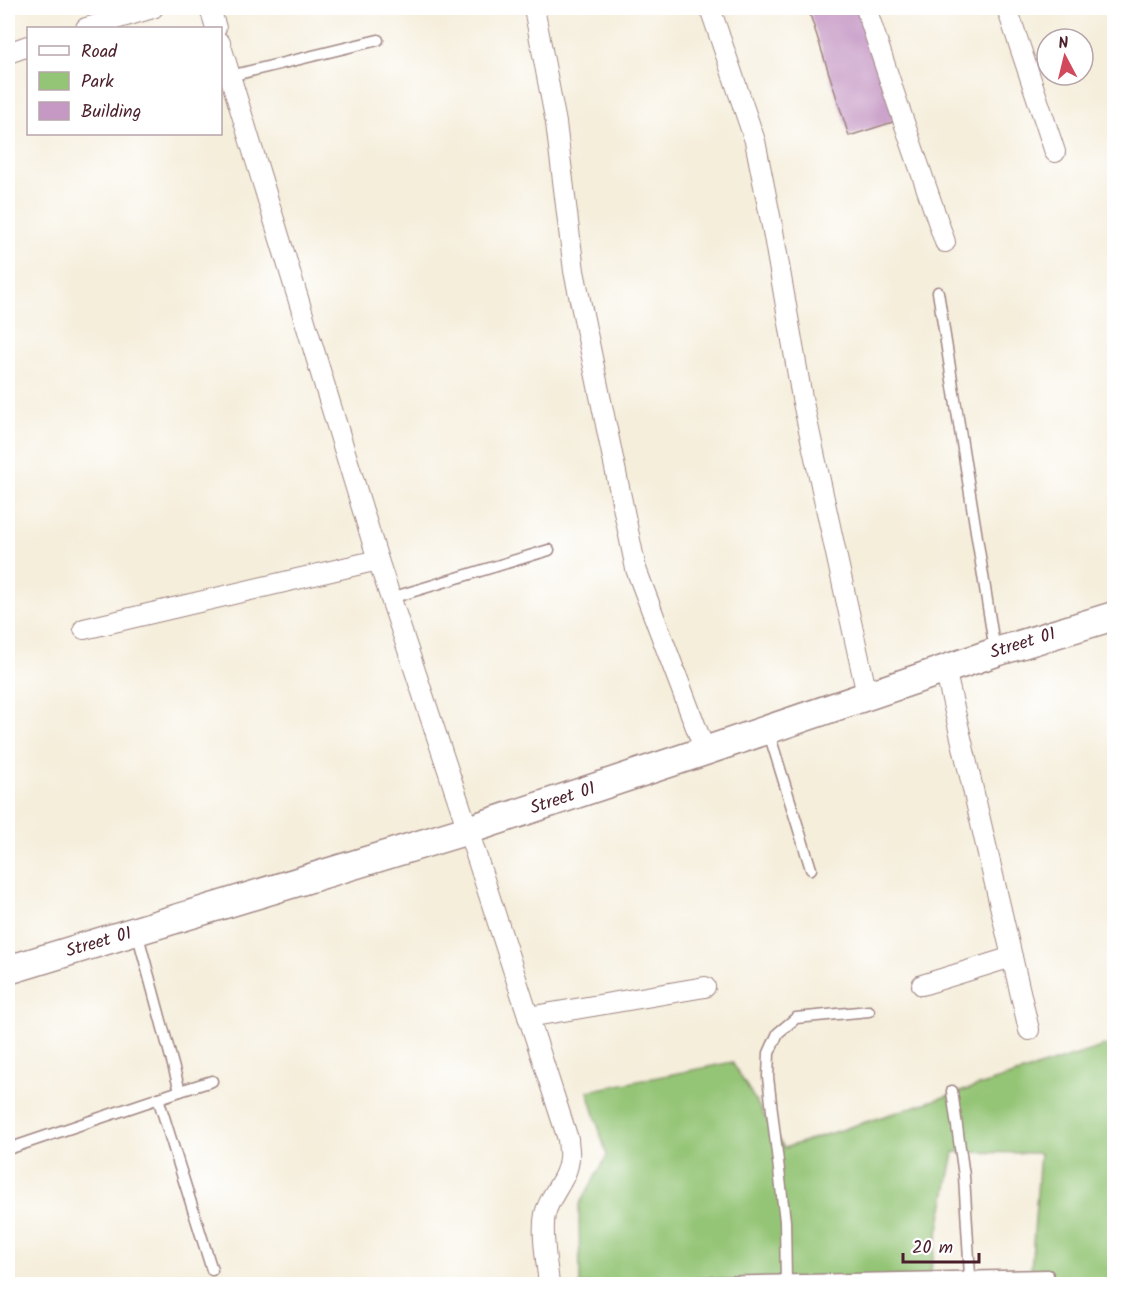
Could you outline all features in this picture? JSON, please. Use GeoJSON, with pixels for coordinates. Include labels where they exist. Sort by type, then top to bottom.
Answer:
{"type":"FeatureCollection","features":[{"type":"Feature","properties":{"kind":"street"},"geometry":{"type":"LineString","coordinates":[[89,27],[153,8]]}},
{"type":"Feature","properties":{"kind":"street"},"geometry":{"type":"LineString","coordinates":[[210,8],[216,27]]}},
{"type":"Feature","properties":{"kind":"street"},"geometry":{"type":"LineString","coordinates":[[534,8],[556,123],[574,271],[636,568],[705,752]]}},
{"type":"Feature","properties":{"kind":"street"},"geometry":{"type":"LineString","coordinates":[[710,8],[755,141],[802,398],[867,695]]}},
{"type":"Feature","properties":{"kind":"street"},"geometry":{"type":"LineString","coordinates":[[866,8],[945,242]]}},
{"type":"Feature","properties":{"kind":"street"},"geometry":{"type":"LineString","coordinates":[[1007,8],[1054,152]]}},
{"type":"Feature","properties":{"kind":"street"},"geometry":{"type":"LineString","coordinates":[[8,53],[27,46]]}},
{"type":"Feature","properties":{"kind":"street"},"geometry":{"type":"LineString","coordinates":[[222,50],[378,560],[568,1139],[569,1159],[566,1171],[545,1214],[544,1232],[549,1284]]}},
{"type":"Feature","properties":{"kind":"street"},"geometry":{"type":"LineString","coordinates":[[84,628],[378,560]]}},
{"type":"Feature","properties":{"kind":"street","name":"Street 01"},"geometry":{"type":"LineString","coordinates":[[8,970],[468,830],[996,652],[1114,616]]}},
{"type":"Feature","properties":{"kind":"street"},"geometry":{"type":"LineString","coordinates":[[945,669],[1029,1030]]}},
{"type":"Feature","properties":{"kind":"street"},"geometry":{"type":"LineString","coordinates":[[922,985],[1012,957]]}},
{"type":"Feature","properties":{"kind":"street"},"geometry":{"type":"LineString","coordinates":[[528,1017],[705,987]]}},
{"type":"Feature","properties":{"kind":"lane"},"geometry":{"type":"LineString","coordinates":[[230,76],[378,40]]}},
{"type":"Feature","properties":{"kind":"lane"},"geometry":{"type":"LineString","coordinates":[[938,292],[996,652]]}},
{"type":"Feature","properties":{"kind":"lane"},"geometry":{"type":"LineString","coordinates":[[391,598],[549,550]]}},
{"type":"Feature","properties":{"kind":"lane"},"geometry":{"type":"LineString","coordinates":[[768,729],[811,869]]}},
{"type":"Feature","properties":{"kind":"lane"},"geometry":{"type":"LineString","coordinates":[[137,932],[180,1091]]}},
{"type":"Feature","properties":{"kind":"lane"},"geometry":{"type":"LineString","coordinates":[[786,1281],[785,1221],[768,1077],[769,1053],[778,1033],[796,1018],[869,1011]]}},
{"type":"Feature","properties":{"kind":"lane"},"geometry":{"type":"LineString","coordinates":[[8,1149],[212,1081]]}},
{"type":"Feature","properties":{"kind":"lane"},"geometry":{"type":"LineString","coordinates":[[952,1091],[964,1176],[970,1276]]}},
{"type":"Feature","properties":{"kind":"lane"},"geometry":{"type":"LineString","coordinates":[[158,1098],[212,1270]]}},
{"type":"Feature","properties":{"kind":"lane"},"geometry":{"type":"LineString","coordinates":[[611,1284],[1048,1275]]}},
{"type":"Feature","properties":{"kind":"green space"},"geometry":{"type":"Polygon","coordinates":[[[1114,1043],[1114,1284],[1030,1284],[1040,1153],[954,1152],[928,1284],[580,1284],[579,1205],[607,1156],[588,1091],[732,1062],[784,1148],[1114,1043]]]}},
{"type":"Feature","properties":{"kind":"building"},"geometry":{"type":"Polygon","coordinates":[[[808,8],[859,8],[896,121],[849,136],[808,8]]]}}]}
